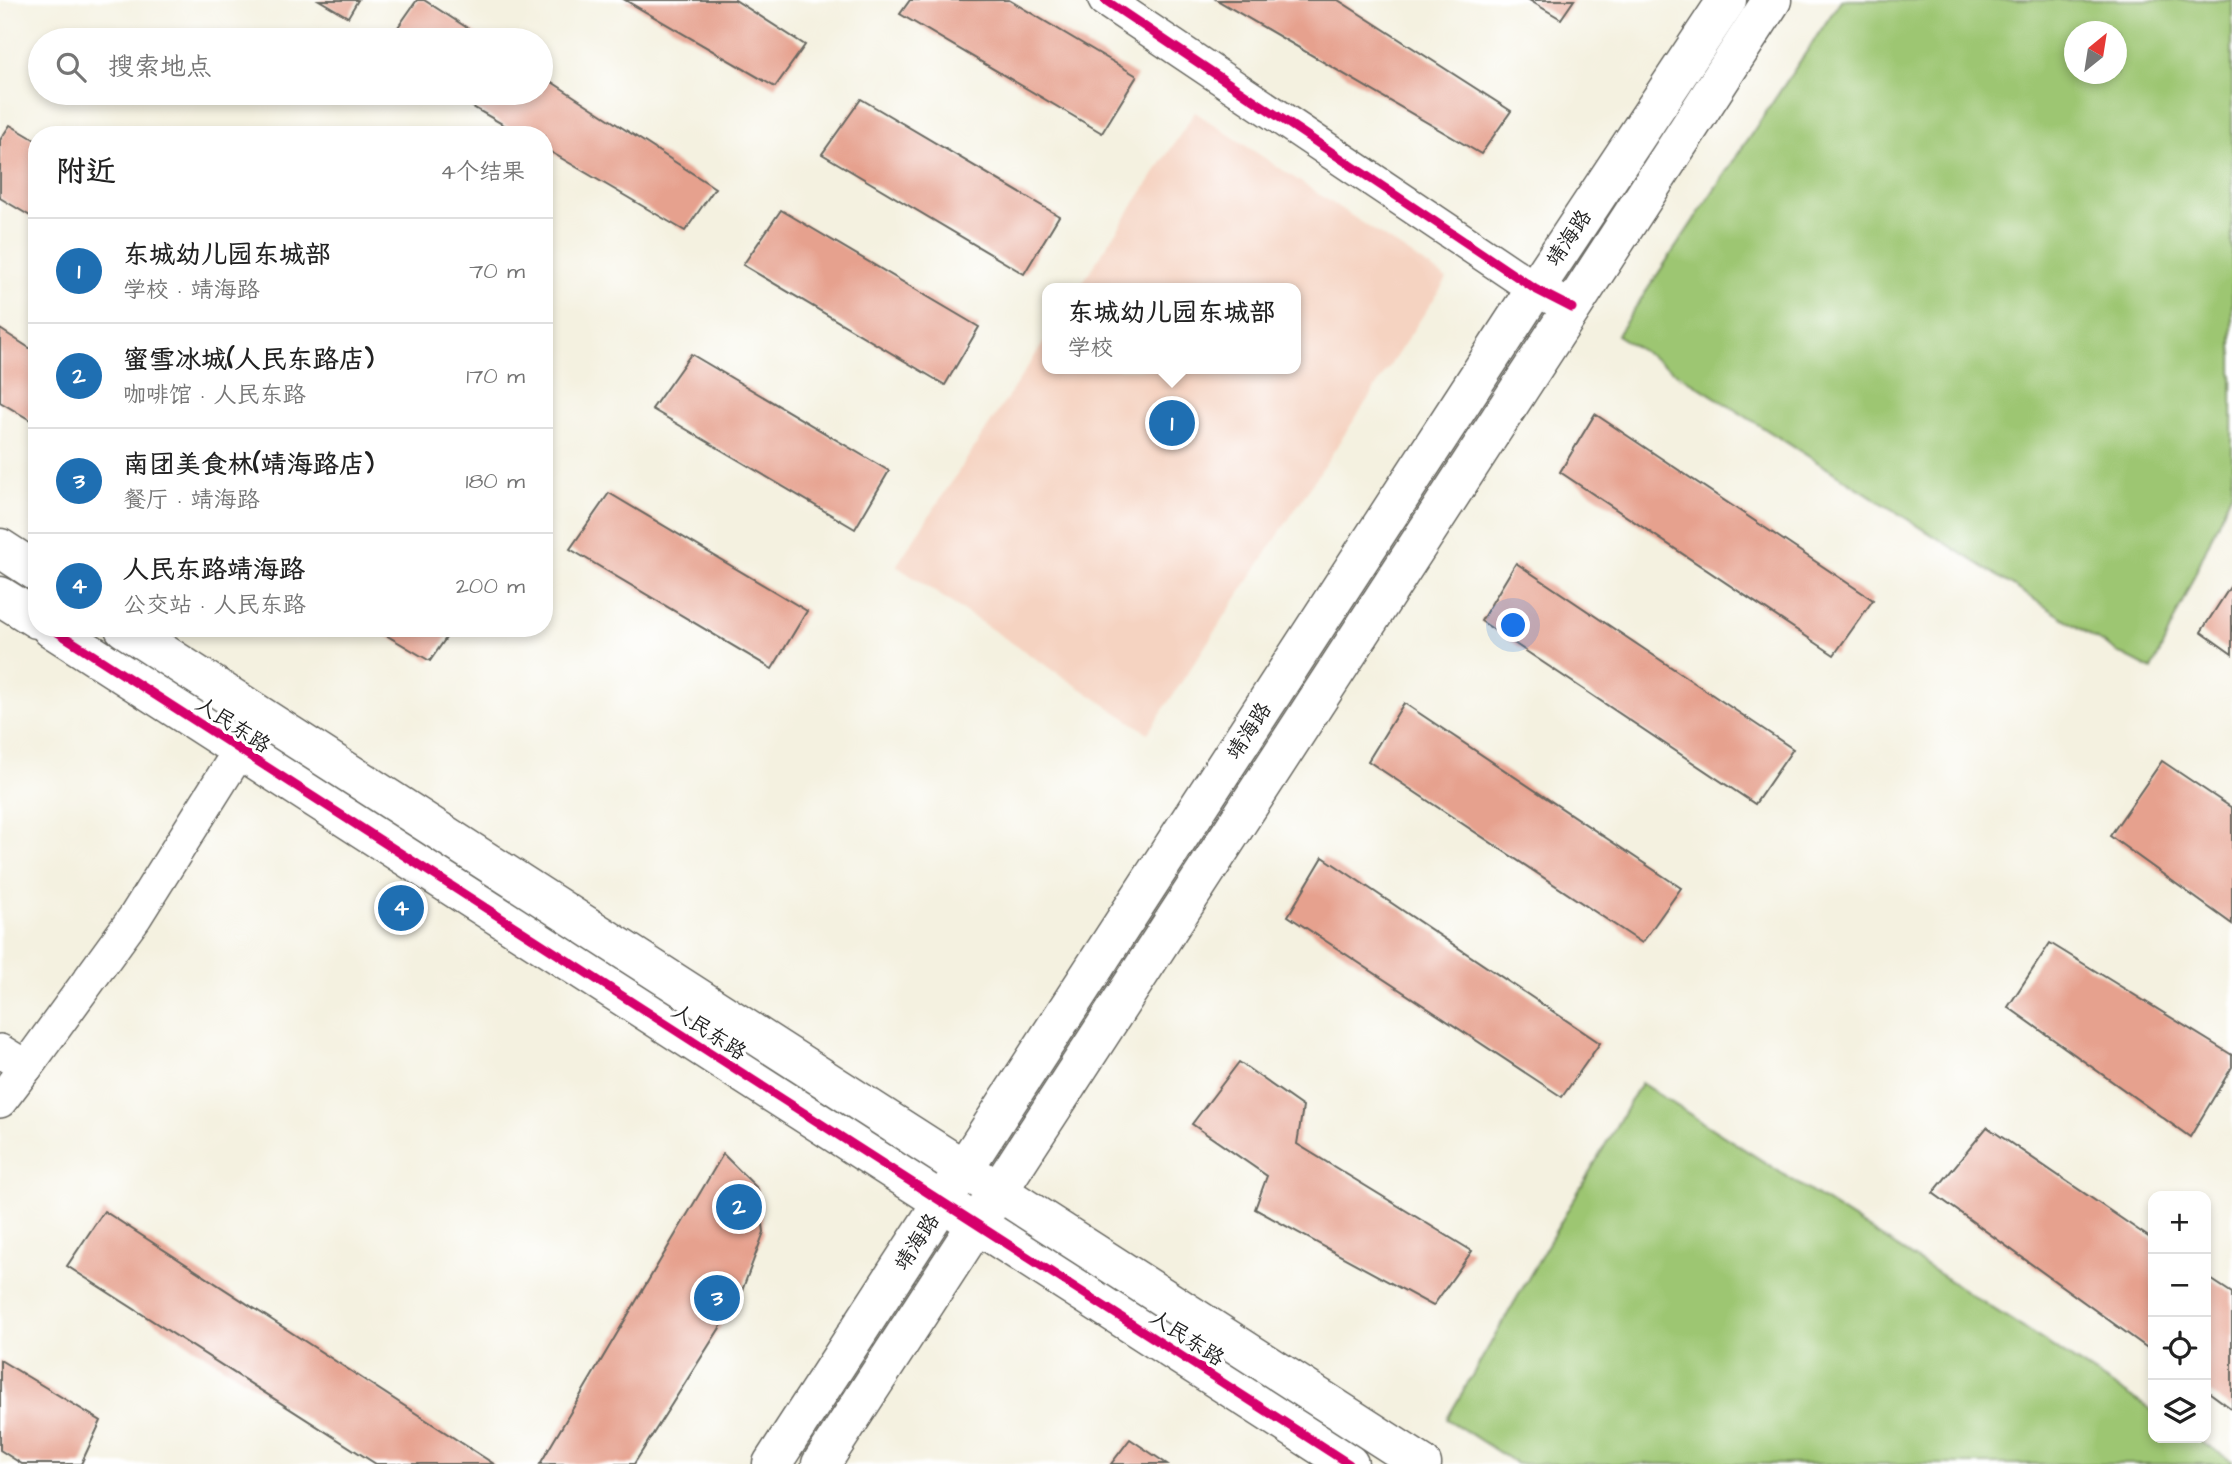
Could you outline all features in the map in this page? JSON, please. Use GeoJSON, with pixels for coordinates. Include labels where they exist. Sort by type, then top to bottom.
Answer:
{"type":"FeatureCollection","features":[{"type":"Feature","properties":{"kind":"main road","name":"靖海路"},"geometry":{"type":"LineString","coordinates":[[772,1464],[1535,289],[1727,0]]}},
{"type":"Feature","properties":{"kind":"main road","name":"靖海路"},"geometry":{"type":"LineString","coordinates":[[821,1464],[1772,0]]}},
{"type":"Feature","properties":{"kind":"main road"},"geometry":{"type":"LineString","coordinates":[[0,548],[28,566]]}},
{"type":"Feature","properties":{"kind":"main road"},"geometry":{"type":"LineString","coordinates":[[0,596],[28,613]]}},
{"type":"Feature","properties":{"kind":"main road","name":"人民东路"},"geometry":{"type":"LineString","coordinates":[[65,637],[1349,1464]]}},
{"type":"Feature","properties":{"kind":"main road","name":"人民东路"},"geometry":{"type":"LineString","coordinates":[[138,637],[1422,1464]]}},
{"type":"Feature","properties":{"kind":"street"},"geometry":{"type":"LineString","coordinates":[[1105,0],[1535,289],[1572,308]]}},
{"type":"Feature","properties":{"kind":"street"},"geometry":{"type":"LineString","coordinates":[[0,1101],[13,1059],[135,917],[240,750]]}},
{"type":"Feature","properties":{"kind":"shaded area"},"geometry":{"type":"Polygon","coordinates":[[[1195,112],[1447,279],[1148,733],[896,566],[1042,345],[1042,374],[1301,374],[1301,283],[1082,283],[1195,112]]]}},
{"type":"Feature","properties":{"kind":"green space"},"geometry":{"type":"Polygon","coordinates":[[[1841,0],[2232,0],[2232,491],[2152,670],[2117,652],[1617,335],[1841,0]]]}},
{"type":"Feature","properties":{"kind":"green space"},"geometry":{"type":"Polygon","coordinates":[[[1641,1083],[2148,1408],[2148,1443],[2203,1443],[2232,1461],[2232,1464],[1517,1464],[1447,1419],[1641,1083]]]}},
{"type":"Feature","properties":{"kind":"building"},"geometry":{"type":"Polygon","coordinates":[[[319,0],[358,0],[348,17],[319,0]]]}},
{"type":"Feature","properties":{"kind":"building"},"geometry":{"type":"Polygon","coordinates":[[[417,0],[424,0],[467,28],[397,28],[417,0]]]}},
{"type":"Feature","properties":{"kind":"building"},"geometry":{"type":"Polygon","coordinates":[[[625,0],[735,0],[805,45],[775,87],[625,0]]]}},
{"type":"Feature","properties":{"kind":"building"},"geometry":{"type":"Polygon","coordinates":[[[910,0],[1009,0],[1137,76],[1102,133],[900,14],[910,0]]]}},
{"type":"Feature","properties":{"kind":"building"},"geometry":{"type":"Polygon","coordinates":[[[1217,0],[1338,0],[1511,111],[1481,154],[1217,0]]]}},
{"type":"Feature","properties":{"kind":"building"},"geometry":{"type":"Polygon","coordinates":[[[1529,0],[1574,0],[1561,19],[1529,0]]]}},
{"type":"Feature","properties":{"kind":"building"},"geometry":{"type":"Polygon","coordinates":[[[553,83],[715,188],[685,231],[553,153],[553,126],[506,126],[470,105],[553,105],[553,83]]]}},
{"type":"Feature","properties":{"kind":"building"},"geometry":{"type":"Polygon","coordinates":[[[861,99],[1059,216],[1024,274],[822,154],[861,99]]]}},
{"type":"Feature","properties":{"kind":"building"},"geometry":{"type":"Polygon","coordinates":[[[10,125],[28,136],[28,215],[0,198],[0,140],[10,125]]]}},
{"type":"Feature","properties":{"kind":"building"},"geometry":{"type":"Polygon","coordinates":[[[781,210],[979,327],[945,385],[743,265],[781,210]]]}},
{"type":"Feature","properties":{"kind":"building"},"geometry":{"type":"Polygon","coordinates":[[[0,329],[28,347],[28,419],[0,402],[0,329]]]}},
{"type":"Feature","properties":{"kind":"building"},"geometry":{"type":"Polygon","coordinates":[[[691,354],[889,471],[855,529],[652,409],[691,354]]]}},
{"type":"Feature","properties":{"kind":"building"},"geometry":{"type":"Polygon","coordinates":[[[1595,414],[1873,600],[1834,655],[1560,472],[1595,414]]]}},
{"type":"Feature","properties":{"kind":"building"},"geometry":{"type":"Polygon","coordinates":[[[609,493],[807,611],[772,669],[570,549],[609,493]]]}},
{"type":"Feature","properties":{"kind":"building"},"geometry":{"type":"Polygon","coordinates":[[[1516,563],[1793,749],[1755,804],[1481,621],[1516,563]]]}},
{"type":"Feature","properties":{"kind":"building"},"geometry":{"type":"Polygon","coordinates":[[[2232,584],[2232,654],[2201,632],[2232,584]]]}},
{"type":"Feature","properties":{"kind":"building"},"geometry":{"type":"Polygon","coordinates":[[[389,637],[447,637],[430,661],[389,637]]]}},
{"type":"Feature","properties":{"kind":"building"},"geometry":{"type":"Polygon","coordinates":[[[1404,703],[1681,888],[1642,943],[1368,761],[1404,703]]]}},
{"type":"Feature","properties":{"kind":"building"},"geometry":{"type":"Polygon","coordinates":[[[2162,761],[2232,808],[2232,924],[2110,836],[2162,761]]]}},
{"type":"Feature","properties":{"kind":"building"},"geometry":{"type":"Polygon","coordinates":[[[1323,857],[1600,1043],[1562,1097],[1288,916],[1323,857]]]}},
{"type":"Feature","properties":{"kind":"building"},"geometry":{"type":"Polygon","coordinates":[[[2050,943],[2232,1055],[2232,1067],[2190,1137],[2008,1007],[2050,943]]]}},
{"type":"Feature","properties":{"kind":"building"},"geometry":{"type":"Polygon","coordinates":[[[1239,1062],[1303,1107],[1297,1144],[1472,1251],[1433,1306],[1255,1209],[1267,1176],[1192,1124],[1239,1062]]]}},
{"type":"Feature","properties":{"kind":"building"},"geometry":{"type":"Polygon","coordinates":[[[1987,1127],[2148,1237],[2148,1348],[1933,1193],[1987,1127]]]}},
{"type":"Feature","properties":{"kind":"building"},"geometry":{"type":"Polygon","coordinates":[[[723,1154],[758,1189],[764,1232],[740,1296],[634,1464],[540,1464],[723,1154]]]}},
{"type":"Feature","properties":{"kind":"building"},"geometry":{"type":"Polygon","coordinates":[[[104,1211],[494,1464],[376,1464],[67,1266],[104,1211]]]}},
{"type":"Feature","properties":{"kind":"building"},"geometry":{"type":"Polygon","coordinates":[[[2211,1279],[2232,1293],[2232,1409],[2211,1394],[2211,1279]]]}},
{"type":"Feature","properties":{"kind":"building"},"geometry":{"type":"Polygon","coordinates":[[[0,1360],[101,1421],[81,1464],[22,1464],[0,1450],[0,1360]]]}},
{"type":"Feature","properties":{"kind":"building"},"geometry":{"type":"Polygon","coordinates":[[[1130,1439],[1167,1464],[1111,1464],[1130,1439]]]}},
{"type":"Feature","properties":{"kind":"cycle path"},"geometry":{"type":"LineString","coordinates":[[1105,0],[1535,289],[1572,308]]}},
{"type":"Feature","properties":{"kind":"cycle path"},"geometry":{"type":"LineString","coordinates":[[65,637],[1349,1464]]}},
{"type":"Feature","properties":{"kind":"place","name":"东城幼儿园东城部"},"geometry":{"type":"Point","coordinates":[1172,423]}},
{"type":"Feature","properties":{"kind":"place","name":"人民东路靖海路"},"geometry":{"type":"Point","coordinates":[401,908]}},
{"type":"Feature","properties":{"kind":"place","name":"蜜雪冰城(人民东路店)"},"geometry":{"type":"Point","coordinates":[739,1207]}},
{"type":"Feature","properties":{"kind":"place","name":"南团美食林(靖海路店)"},"geometry":{"type":"Point","coordinates":[717,1298]}}]}
